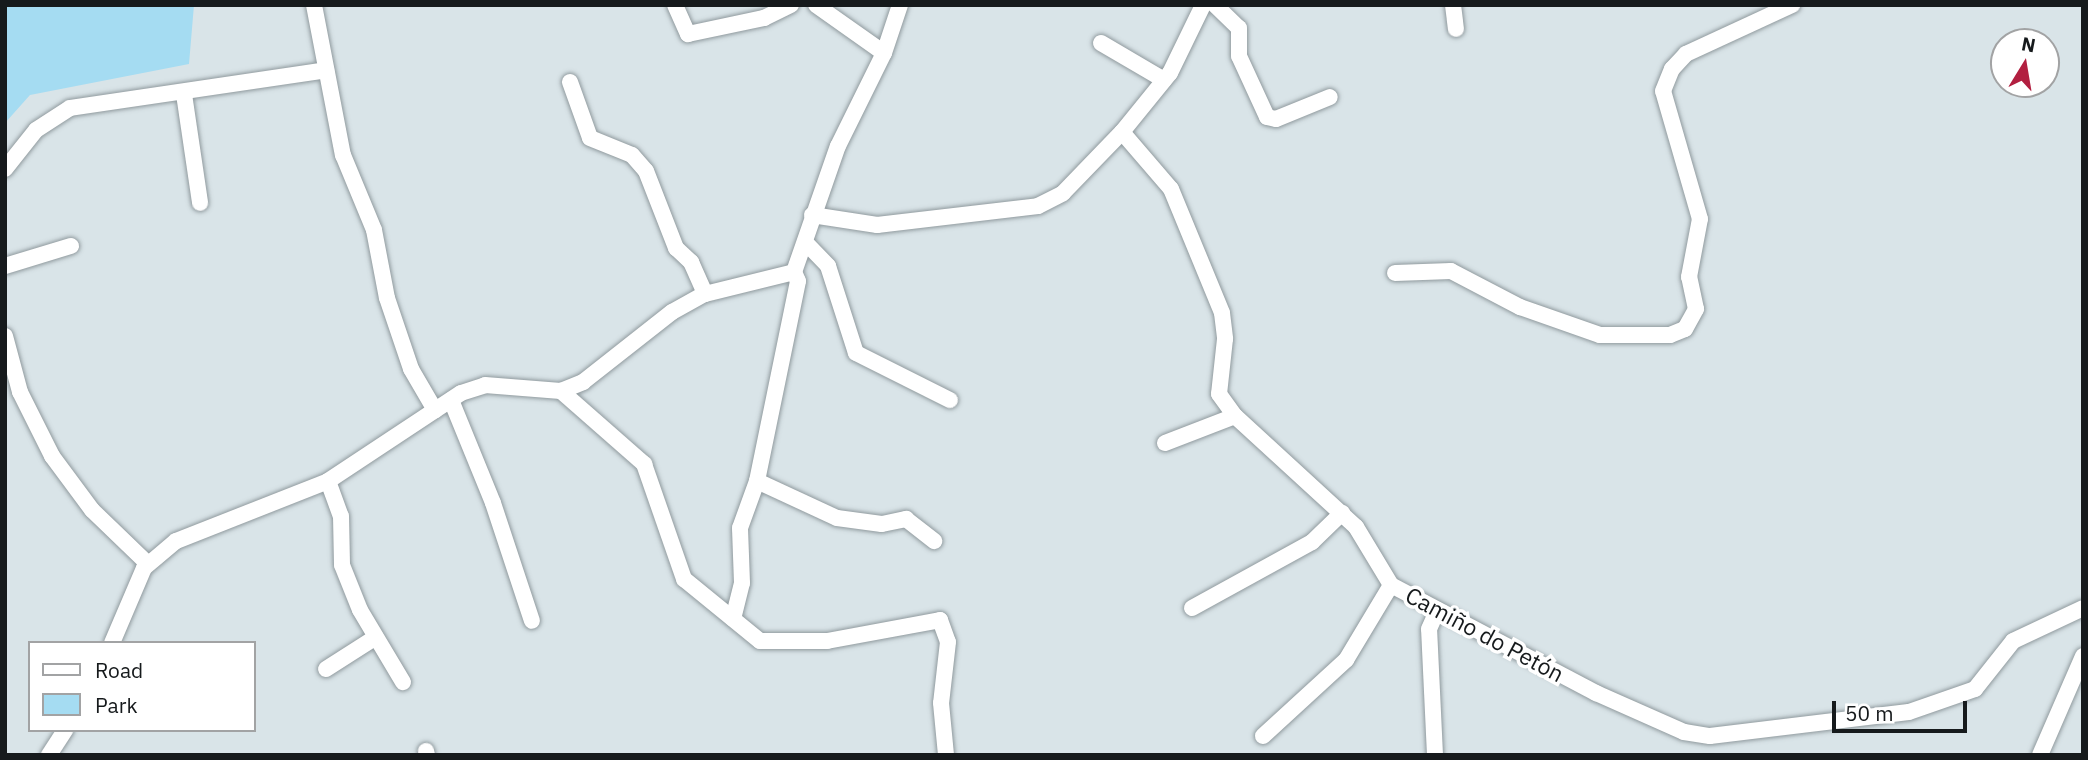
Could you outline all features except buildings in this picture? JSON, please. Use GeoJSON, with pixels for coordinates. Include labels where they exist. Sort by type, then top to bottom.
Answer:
{"type":"FeatureCollection","features":[{"type":"Feature","properties":{"kind":"street"},"geometry":{"type":"LineString","coordinates":[[314,5],[337,135],[374,230],[387,298],[411,369],[435,410]]}},
{"type":"Feature","properties":{"kind":"street"},"geometry":{"type":"LineString","coordinates":[[675,5],[688,34],[764,18],[791,5]]}},
{"type":"Feature","properties":{"kind":"street"},"geometry":{"type":"LineString","coordinates":[[816,5],[884,53]]}},
{"type":"Feature","properties":{"kind":"street"},"geometry":{"type":"LineString","coordinates":[[733,619],[742,583],[740,528],[757,481],[798,281],[794,272],[838,146],[884,53],[900,5]]}},
{"type":"Feature","properties":{"kind":"street"},"geometry":{"type":"LineString","coordinates":[[812,215],[877,225],[1038,206],[1063,193],[1122,132],[1164,80],[1203,5]]}},
{"type":"Feature","properties":{"kind":"street"},"geometry":{"type":"LineString","coordinates":[[1215,5],[1239,28],[1239,56],[1267,117],[1276,119],[1330,97]]}},
{"type":"Feature","properties":{"kind":"street"},"geometry":{"type":"LineString","coordinates":[[1454,5],[1455,29]]}},
{"type":"Feature","properties":{"kind":"street"},"geometry":{"type":"LineString","coordinates":[[1395,273],[1451,271],[1520,307],[1600,335],[1670,335],[1685,329],[1696,309],[1689,277],[1700,219],[1663,91],[1672,69],[1686,54],[1792,5]]}},
{"type":"Feature","properties":{"kind":"street"},"geometry":{"type":"LineString","coordinates":[[1101,43],[1164,80]]}},
{"type":"Feature","properties":{"kind":"street"},"geometry":{"type":"LineString","coordinates":[[5,169],[36,130],[70,108],[184,94],[326,70]]}},
{"type":"Feature","properties":{"kind":"street"},"geometry":{"type":"LineString","coordinates":[[570,82],[590,138],[632,155],[646,170],[676,248],[691,262],[705,294]]}},
{"type":"Feature","properties":{"kind":"street"},"geometry":{"type":"LineString","coordinates":[[184,94],[200,203]]}},
{"type":"Feature","properties":{"kind":"street","name":"Camiño do Petón"},"geometry":{"type":"LineString","coordinates":[[1122,132],[1171,189],[1222,313],[1225,339],[1219,394],[1235,416],[1342,513],[1391,585],[1596,693],[1684,732],[1710,736],[1922,708],[1975,689],[2012,641],[2083,608]]}},
{"type":"Feature","properties":{"kind":"street"},"geometry":{"type":"LineString","coordinates":[[806,243],[828,266],[856,353],[950,400]]}},
{"type":"Feature","properties":{"kind":"street"},"geometry":{"type":"LineString","coordinates":[[5,266],[71,246]]}},
{"type":"Feature","properties":{"kind":"street"},"geometry":{"type":"LineString","coordinates":[[113,641],[147,563],[176,541],[328,481],[451,400],[485,385],[561,391],[583,382],[672,312],[705,294],[794,272]]}},
{"type":"Feature","properties":{"kind":"street"},"geometry":{"type":"LineString","coordinates":[[5,335],[20,392],[52,456],[92,510],[147,563]]}},
{"type":"Feature","properties":{"kind":"street"},"geometry":{"type":"LineString","coordinates":[[561,391],[644,464],[684,579],[733,619],[773,645],[860,637],[940,620],[948,642],[941,703],[946,755]]}},
{"type":"Feature","properties":{"kind":"street"},"geometry":{"type":"LineString","coordinates":[[451,400],[494,503],[532,621]]}},
{"type":"Feature","properties":{"kind":"street"},"geometry":{"type":"LineString","coordinates":[[1165,443],[1235,416]]}},
{"type":"Feature","properties":{"kind":"street"},"geometry":{"type":"LineString","coordinates":[[328,481],[341,516],[342,565],[376,638],[403,682]]}},
{"type":"Feature","properties":{"kind":"street"},"geometry":{"type":"LineString","coordinates":[[757,481],[837,518],[882,524],[906,519],[934,541]]}},
{"type":"Feature","properties":{"kind":"street"},"geometry":{"type":"LineString","coordinates":[[1192,608],[1312,542],[1342,513]]}},
{"type":"Feature","properties":{"kind":"street"},"geometry":{"type":"LineString","coordinates":[[1263,736],[1346,660],[1391,585]]}},
{"type":"Feature","properties":{"kind":"street"},"geometry":{"type":"LineString","coordinates":[[1434,755],[1429,629],[1437,611]]}},
{"type":"Feature","properties":{"kind":"street"},"geometry":{"type":"LineString","coordinates":[[326,669],[376,638]]}},
{"type":"Feature","properties":{"kind":"street"},"geometry":{"type":"LineString","coordinates":[[2040,755],[2083,656]]}},
{"type":"Feature","properties":{"kind":"street"},"geometry":{"type":"LineString","coordinates":[[49,755],[64,732]]}},
{"type":"Feature","properties":{"kind":"green space"},"geometry":{"type":"Polygon","coordinates":[[[5,5],[194,5],[189,64],[30,95],[5,123],[5,5]]]}}]}
